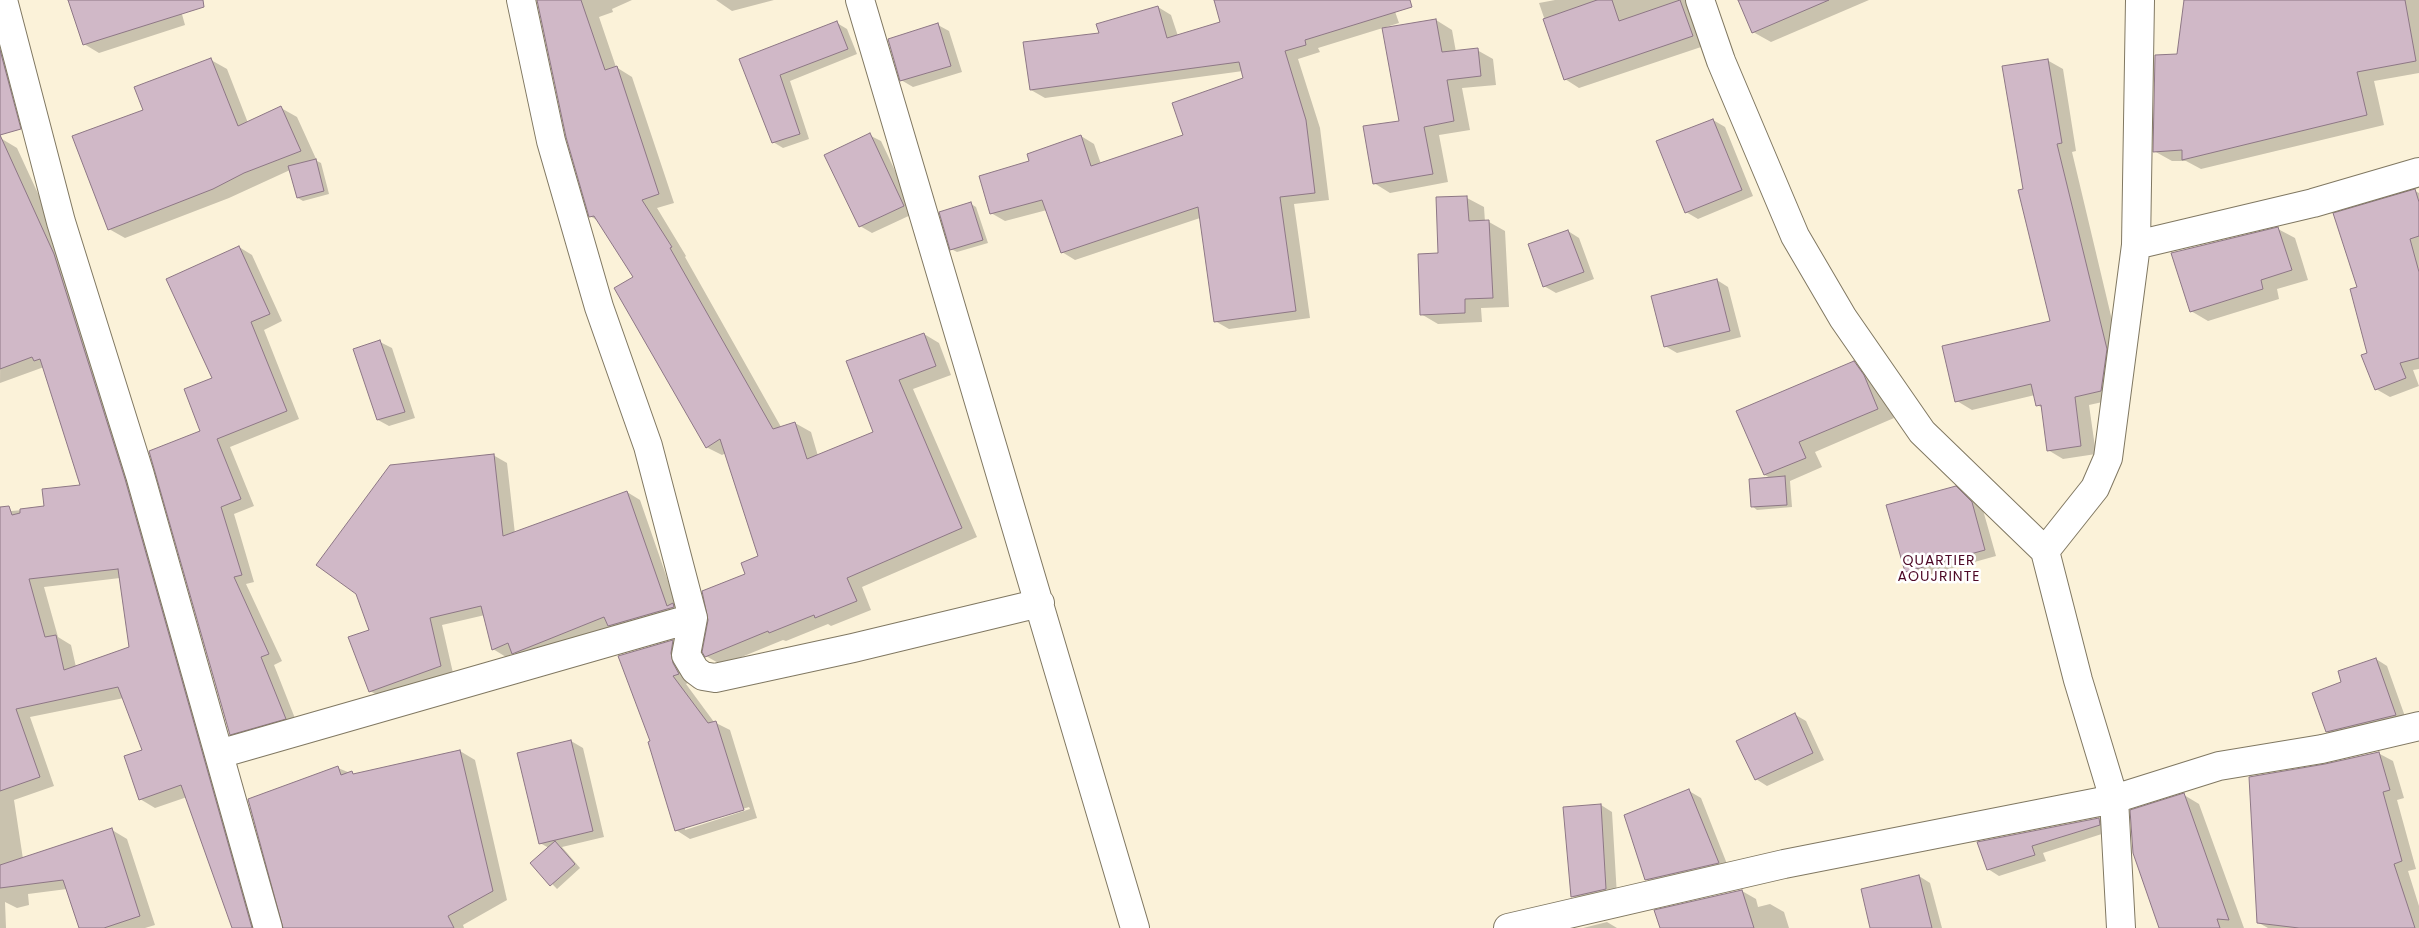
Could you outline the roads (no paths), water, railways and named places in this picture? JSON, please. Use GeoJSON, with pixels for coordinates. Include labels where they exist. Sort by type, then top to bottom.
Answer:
{"type":"FeatureCollection","features":[{"type":"Feature","properties":{"kind":"street"},"geometry":{"type":"LineString","coordinates":[[3,0],[61,222],[140,475],[268,928]]}},
{"type":"Feature","properties":{"kind":"street"},"geometry":{"type":"LineString","coordinates":[[521,0],[551,141],[599,307],[648,446],[693,618],[686,655],[695,670],[703,676],[715,678],[853,648],[1040,603]]}},
{"type":"Feature","properties":{"kind":"street"},"geometry":{"type":"LineString","coordinates":[[860,0],[1135,928]]}},
{"type":"Feature","properties":{"kind":"street"},"geometry":{"type":"LineString","coordinates":[[1700,0],[1721,61],[1795,236],[1843,318],[1922,432],[2045,552],[2078,680],[2114,799],[2121,928]]}},
{"type":"Feature","properties":{"kind":"street"},"geometry":{"type":"LineString","coordinates":[[2045,552],[2095,488],[2108,458],[2136,245],[2140,0]]}},
{"type":"Feature","properties":{"kind":"street"},"geometry":{"type":"LineString","coordinates":[[2136,245],[2313,203],[2419,172]]}},
{"type":"Feature","properties":{"kind":"street"},"geometry":{"type":"LineString","coordinates":[[219,754],[693,618]]}},
{"type":"Feature","properties":{"kind":"street"},"geometry":{"type":"LineString","coordinates":[[1508,928],[1784,864],[2114,799],[2219,766],[2322,749],[2419,726]]}},
{"type":"Feature","properties":{"kind":"district","name":"QUARTIER AOUJRINTE"},"geometry":{"type":"Point","coordinates":[1939,570]}}]}
